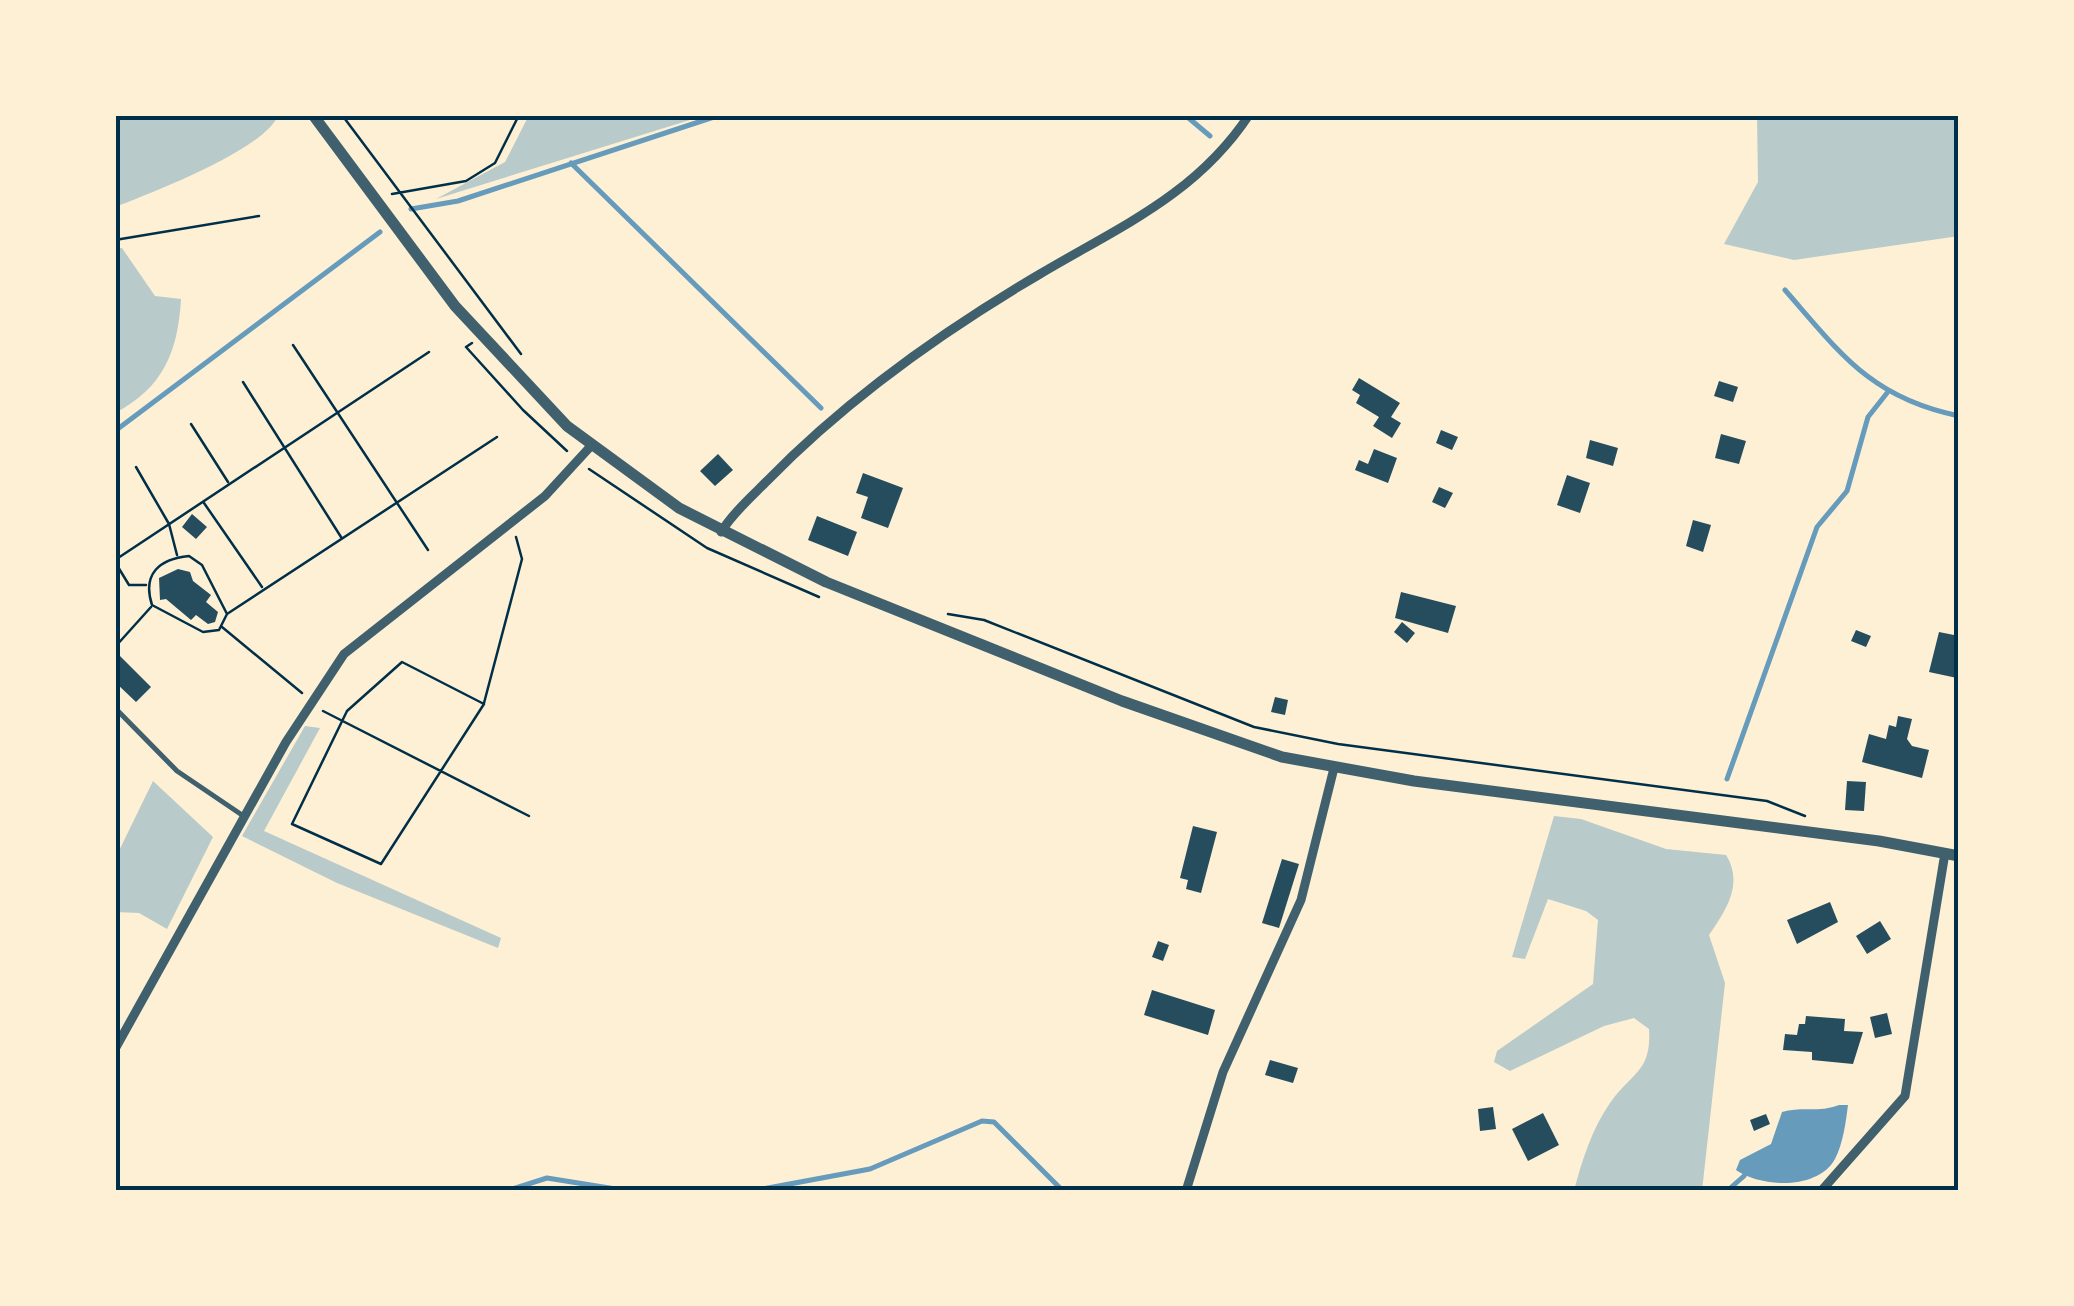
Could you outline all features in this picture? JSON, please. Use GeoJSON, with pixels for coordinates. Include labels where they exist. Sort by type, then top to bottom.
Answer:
{"type":"FeatureCollection","features":[{"type":"Feature","properties":{"kind":"street"},"geometry":{"type":"LineString","coordinates":[[312,115],[480,336],[590,447],[638,482],[721,532],[826,582],[1249,748],[1334,768],[1952,854],[1905,1096],[1822,1190]]}},
{"type":"Feature","properties":{"kind":"street"},"geometry":{"type":"LineString","coordinates":[[721,532],[792,456],[880,383],[1040,274],[1157,209],[1202,173],[1249,115]]}},
{"type":"Feature","properties":{"kind":"street"},"geometry":{"type":"LineString","coordinates":[[115,1049],[312,700],[354,642],[567,476],[590,447]]}},
{"type":"Feature","properties":{"kind":"street"},"geometry":{"type":"LineString","coordinates":[[1186,1191],[1223,1072],[1302,900],[1334,768]]}},
{"type":"Feature","properties":{"kind":"lane"},"geometry":{"type":"LineString","coordinates":[[115,708],[178,770],[245,817]]}},
{"type":"Feature","properties":{"kind":"path"},"geometry":{"type":"LineString","coordinates":[[342,115],[521,354]]}},
{"type":"Feature","properties":{"kind":"path"},"geometry":{"type":"LineString","coordinates":[[371,195],[466,181],[495,162],[519,115]]}},
{"type":"Feature","properties":{"kind":"path"},"geometry":{"type":"LineString","coordinates":[[115,240],[259,216]]}},
{"type":"Feature","properties":{"kind":"path"},"geometry":{"type":"LineString","coordinates":[[293,345],[428,550]]}},
{"type":"Feature","properties":{"kind":"path"},"geometry":{"type":"LineString","coordinates":[[149,585],[129,584],[115,561],[428,352]]}},
{"type":"Feature","properties":{"kind":"path"},"geometry":{"type":"LineString","coordinates":[[243,382],[341,537]]}},
{"type":"Feature","properties":{"kind":"path"},"geometry":{"type":"LineString","coordinates":[[191,424],[229,485]]}},
{"type":"Feature","properties":{"kind":"path"},"geometry":{"type":"LineString","coordinates":[[222,627],[228,614],[262,588],[498,437]]}},
{"type":"Feature","properties":{"kind":"path"},"geometry":{"type":"LineString","coordinates":[[136,467],[170,524],[178,558]]}},
{"type":"Feature","properties":{"kind":"path"},"geometry":{"type":"LineString","coordinates":[[203,502],[262,588]]}},
{"type":"Feature","properties":{"kind":"path"},"geometry":{"type":"LineString","coordinates":[[484,704],[402,662],[354,703],[292,824],[381,864],[484,704],[522,559],[519,541],[507,525]]}},
{"type":"Feature","properties":{"kind":"path"},"geometry":{"type":"LineString","coordinates":[[115,647],[152,605],[149,585],[156,566],[178,558],[188,556],[202,566],[228,614]]}},
{"type":"Feature","properties":{"kind":"path"},"geometry":{"type":"LineString","coordinates":[[152,605],[203,632],[222,627]]}},
{"type":"Feature","properties":{"kind":"path"},"geometry":{"type":"LineString","coordinates":[[937,612],[984,620],[1254,727],[1338,744],[1767,802],[1813,818]]}},
{"type":"Feature","properties":{"kind":"path"},"geometry":{"type":"LineString","coordinates":[[222,627],[342,722],[529,816]]}},
{"type":"Feature","properties":{"kind":"shaded area"},"geometry":{"type":"Polygon","coordinates":[[[115,115],[278,115],[253,142],[231,155],[115,207],[115,115]]]}},
{"type":"Feature","properties":{"kind":"shaded area"},"geometry":{"type":"Polygon","coordinates":[[[529,115],[706,115],[436,199],[505,162],[529,115]]]}},
{"type":"Feature","properties":{"kind":"shaded area"},"geometry":{"type":"Polygon","coordinates":[[[1757,115],[1959,115],[1959,236],[1794,260],[1724,244],[1758,182],[1757,115]]]}},
{"type":"Feature","properties":{"kind":"shaded area"},"geometry":{"type":"Polygon","coordinates":[[[115,248],[122,248],[155,296],[181,299],[176,336],[165,366],[145,392],[115,413],[115,248]]]}},
{"type":"Feature","properties":{"kind":"shaded area"},"geometry":{"type":"Polygon","coordinates":[[[305,726],[320,728],[264,831],[501,938],[498,948],[337,883],[242,836],[305,726]]]}},
{"type":"Feature","properties":{"kind":"shaded area"},"geometry":{"type":"Polygon","coordinates":[[[153,781],[213,837],[167,929],[139,913],[115,912],[115,859],[153,781]]]}},
{"type":"Feature","properties":{"kind":"shaded area"},"geometry":{"type":"Polygon","coordinates":[[[1554,816],[1581,819],[1666,849],[1726,855],[1731,866],[1731,896],[1709,935],[1725,983],[1702,1191],[1574,1191],[1598,1123],[1644,1063],[1649,1029],[1634,1018],[1604,1026],[1510,1071],[1494,1062],[1497,1051],[1593,984],[1598,920],[1586,911],[1548,899],[1525,959],[1512,957],[1554,816]]]}},
{"type":"Feature","properties":{"kind":"water"},"geometry":{"type":"Polygon","coordinates":[[[1848,1105],[1840,1146],[1827,1169],[1816,1176],[1774,1183],[1736,1170],[1740,1160],[1771,1144],[1782,1112],[1848,1105]]]}},
{"type":"Feature","properties":{"kind":"building"},"geometry":{"type":"Polygon","coordinates":[[[1359,378],[1400,403],[1391,417],[1401,423],[1392,438],[1373,426],[1379,417],[1356,403],[1360,395],[1352,390],[1359,378]]]}},
{"type":"Feature","properties":{"kind":"building"},"geometry":{"type":"Polygon","coordinates":[[[1719,381],[1738,387],[1733,402],[1714,396],[1719,381]]]}},
{"type":"Feature","properties":{"kind":"building"},"geometry":{"type":"Polygon","coordinates":[[[1441,430],[1458,437],[1452,450],[1436,443],[1441,430]]]}},
{"type":"Feature","properties":{"kind":"building"},"geometry":{"type":"Polygon","coordinates":[[[1721,434],[1746,441],[1739,464],[1715,458],[1721,434]]]}},
{"type":"Feature","properties":{"kind":"building"},"geometry":{"type":"Polygon","coordinates":[[[1590,440],[1618,448],[1613,466],[1586,458],[1590,440]]]}},
{"type":"Feature","properties":{"kind":"building"},"geometry":{"type":"Polygon","coordinates":[[[1374,449],[1397,458],[1388,483],[1355,470],[1359,460],[1368,464],[1374,449]]]}},
{"type":"Feature","properties":{"kind":"building"},"geometry":{"type":"Polygon","coordinates":[[[718,454],[733,470],[715,486],[700,471],[718,454]]]}},
{"type":"Feature","properties":{"kind":"building"},"geometry":{"type":"Polygon","coordinates":[[[863,473],[903,488],[888,528],[861,518],[868,497],[856,493],[863,473]]]}},
{"type":"Feature","properties":{"kind":"building"},"geometry":{"type":"Polygon","coordinates":[[[1567,475],[1590,483],[1580,513],[1557,505],[1567,475]]]}},
{"type":"Feature","properties":{"kind":"building"},"geometry":{"type":"Polygon","coordinates":[[[1439,487],[1453,493],[1445,508],[1432,502],[1439,487]]]}},
{"type":"Feature","properties":{"kind":"building"},"geometry":{"type":"Polygon","coordinates":[[[192,514],[207,527],[196,539],[182,527],[192,514]]]}},
{"type":"Feature","properties":{"kind":"building"},"geometry":{"type":"Polygon","coordinates":[[[817,516],[857,532],[848,556],[808,540],[817,516]]]}},
{"type":"Feature","properties":{"kind":"building"},"geometry":{"type":"Polygon","coordinates":[[[1693,520],[1711,525],[1703,552],[1686,546],[1693,520]]]}},
{"type":"Feature","properties":{"kind":"building"},"geometry":{"type":"Polygon","coordinates":[[[178,569],[190,572],[193,581],[211,595],[206,602],[218,612],[215,622],[208,624],[196,615],[191,620],[166,599],[160,600],[159,578],[178,569]]]}},
{"type":"Feature","properties":{"kind":"building"},"geometry":{"type":"Polygon","coordinates":[[[1401,592],[1456,606],[1448,633],[1395,618],[1401,592]]]}},
{"type":"Feature","properties":{"kind":"building"},"geometry":{"type":"Polygon","coordinates":[[[1402,622],[1415,633],[1407,643],[1394,632],[1402,622]]]}},
{"type":"Feature","properties":{"kind":"building"},"geometry":{"type":"Polygon","coordinates":[[[1856,630],[1871,636],[1866,647],[1851,641],[1856,630]]]}},
{"type":"Feature","properties":{"kind":"building"},"geometry":{"type":"Polygon","coordinates":[[[1939,632],[1959,636],[1957,678],[1929,672],[1939,632]]]}},
{"type":"Feature","properties":{"kind":"building"},"geometry":{"type":"Polygon","coordinates":[[[119,655],[151,687],[136,702],[115,682],[115,659],[119,655]]]}},
{"type":"Feature","properties":{"kind":"building"},"geometry":{"type":"Polygon","coordinates":[[[1275,697],[1288,700],[1285,715],[1271,712],[1275,697]]]}},
{"type":"Feature","properties":{"kind":"building"},"geometry":{"type":"Polygon","coordinates":[[[1898,716],[1912,719],[1907,739],[1912,746],[1929,750],[1922,778],[1862,762],[1869,734],[1886,739],[1889,725],[1896,727],[1898,716]]]}},
{"type":"Feature","properties":{"kind":"building"},"geometry":{"type":"Polygon","coordinates":[[[1847,781],[1866,782],[1864,811],[1845,810],[1847,781]]]}},
{"type":"Feature","properties":{"kind":"building"},"geometry":{"type":"Polygon","coordinates":[[[1193,826],[1217,832],[1201,893],[1186,889],[1188,880],[1180,878],[1193,826]]]}},
{"type":"Feature","properties":{"kind":"building"},"geometry":{"type":"Polygon","coordinates":[[[1282,859],[1299,864],[1279,928],[1262,923],[1282,859]]]}},
{"type":"Feature","properties":{"kind":"building"},"geometry":{"type":"Polygon","coordinates":[[[1830,902],[1838,922],[1797,944],[1787,920],[1830,902]]]}},
{"type":"Feature","properties":{"kind":"building"},"geometry":{"type":"Polygon","coordinates":[[[1880,921],[1891,939],[1867,954],[1856,936],[1880,921]]]}},
{"type":"Feature","properties":{"kind":"building"},"geometry":{"type":"Polygon","coordinates":[[[1158,941],[1169,945],[1163,961],[1152,957],[1158,941]]]}},
{"type":"Feature","properties":{"kind":"building"},"geometry":{"type":"Polygon","coordinates":[[[1152,990],[1215,1010],[1208,1035],[1144,1015],[1152,990]]]}},
{"type":"Feature","properties":{"kind":"building"},"geometry":{"type":"Polygon","coordinates":[[[1887,1013],[1892,1034],[1875,1038],[1870,1017],[1887,1013]]]}},
{"type":"Feature","properties":{"kind":"building"},"geometry":{"type":"Polygon","coordinates":[[[1806,1016],[1845,1019],[1844,1031],[1863,1032],[1853,1064],[1812,1060],[1812,1052],[1783,1050],[1785,1034],[1797,1035],[1806,1016]]]}},
{"type":"Feature","properties":{"kind":"building"},"geometry":{"type":"Polygon","coordinates":[[[1270,1060],[1298,1068],[1293,1083],[1265,1075],[1270,1060]]]}},
{"type":"Feature","properties":{"kind":"building"},"geometry":{"type":"Polygon","coordinates":[[[1493,1107],[1496,1129],[1480,1131],[1478,1109],[1493,1107]]]}},
{"type":"Feature","properties":{"kind":"building"},"geometry":{"type":"Polygon","coordinates":[[[1543,1113],[1559,1145],[1528,1161],[1512,1129],[1543,1113]]]}},
{"type":"Feature","properties":{"kind":"building"},"geometry":{"type":"Polygon","coordinates":[[[1766,1114],[1770,1124],[1754,1131],[1750,1120],[1766,1114]]]}},
{"type":"Feature","properties":{"kind":"waterway"},"geometry":{"type":"LineString","coordinates":[[411,209],[458,201],[720,115]]}},
{"type":"Feature","properties":{"kind":"waterway"},"geometry":{"type":"LineString","coordinates":[[1185,115],[1210,136]]}},
{"type":"Feature","properties":{"kind":"waterway"},"geometry":{"type":"LineString","coordinates":[[571,163],[821,408]]}},
{"type":"Feature","properties":{"kind":"waterway"},"geometry":{"type":"LineString","coordinates":[[115,431],[380,232]]}},
{"type":"Feature","properties":{"kind":"waterway"},"geometry":{"type":"LineString","coordinates":[[1785,290],[1841,353],[1880,385],[1903,398],[1959,416]]}},
{"type":"Feature","properties":{"kind":"waterway"},"geometry":{"type":"LineString","coordinates":[[1727,779],[1817,527],[1847,491],[1868,417],[1887,393]]}},
{"type":"Feature","properties":{"kind":"waterway"},"geometry":{"type":"LineString","coordinates":[[752,1191],[870,1169],[982,1121],[994,1122],[1063,1191]]}},
{"type":"Feature","properties":{"kind":"waterway"},"geometry":{"type":"LineString","coordinates":[[1727,1191],[1744,1176]]}},
{"type":"Feature","properties":{"kind":"waterway"},"geometry":{"type":"LineString","coordinates":[[506,1191],[547,1178],[628,1191]]}}]}
